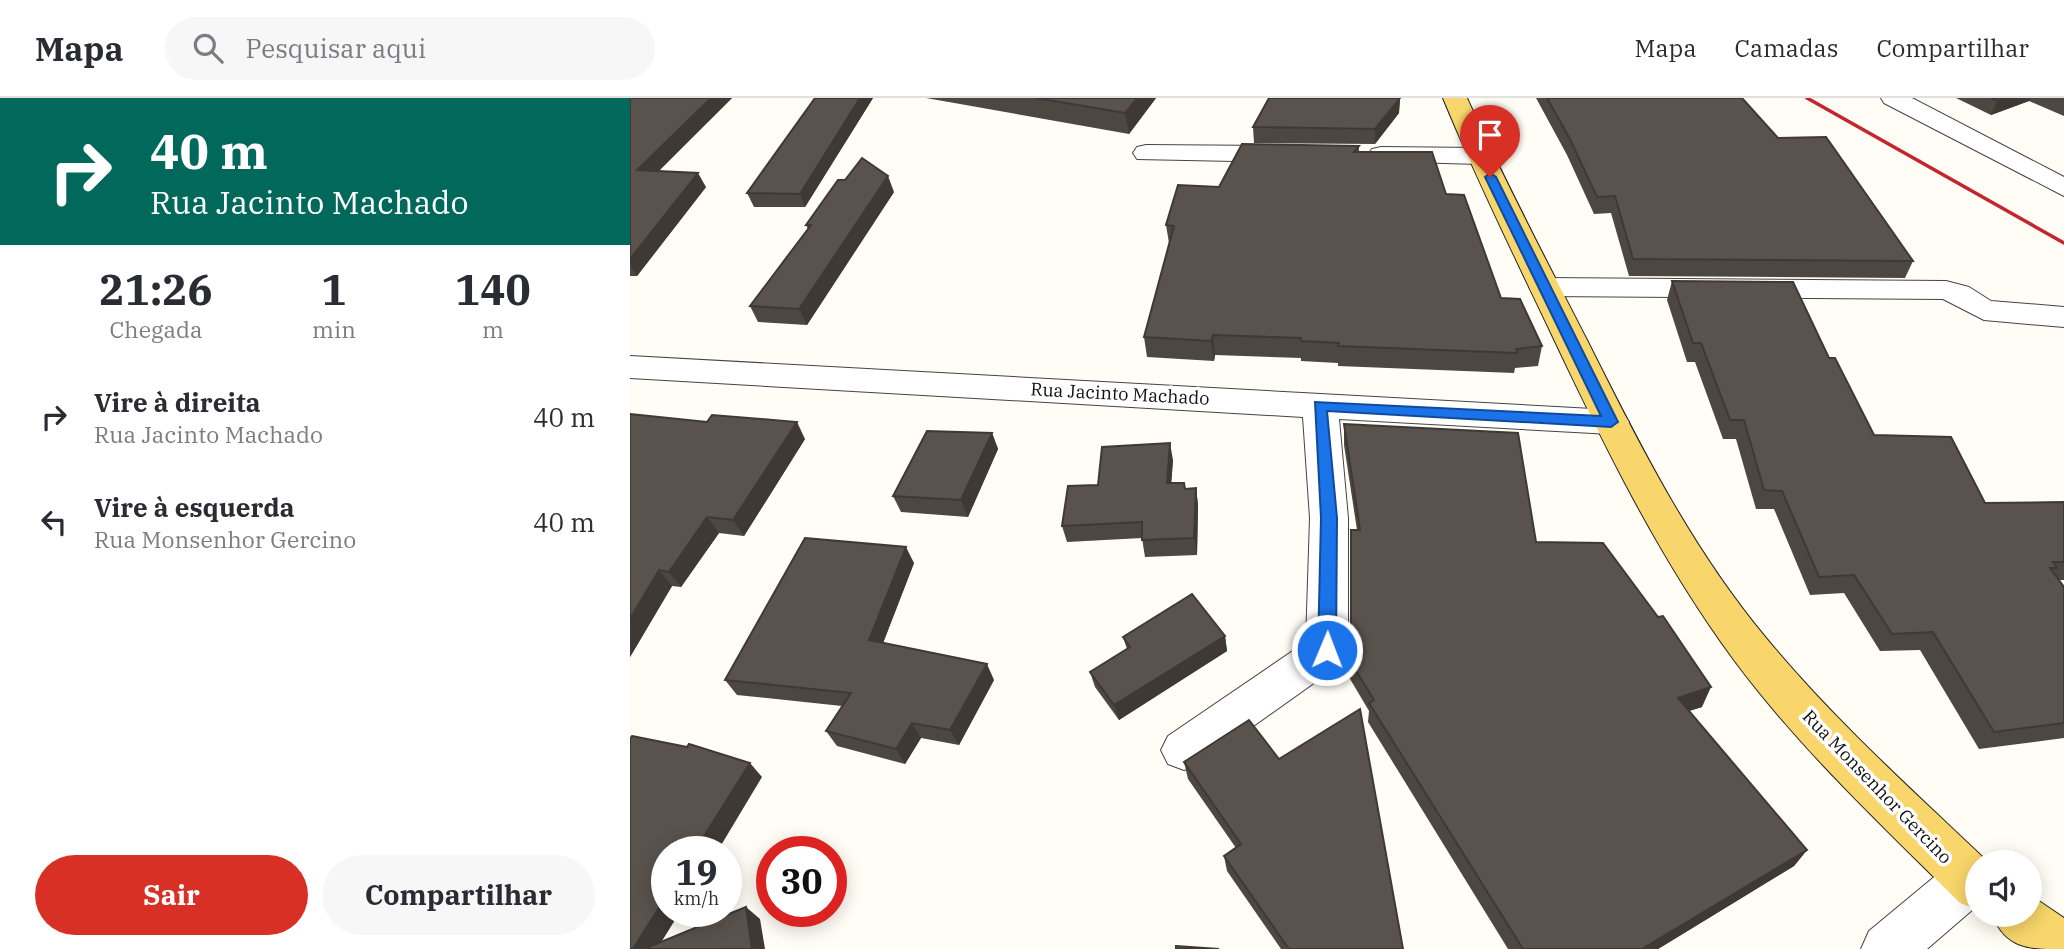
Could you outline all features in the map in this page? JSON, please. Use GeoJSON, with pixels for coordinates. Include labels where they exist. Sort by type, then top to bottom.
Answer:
{"type":"FeatureCollection","features":[{"type":"Feature","properties":{"kind":"main road","name":"Rua Monsenhor Gercino"},"geometry":{"type":"LineString","coordinates":[[1455,98],[1480,156],[1611,422],[1688,563],[1750,649],[1829,743],[1965,875]]}},
{"type":"Feature","properties":{"kind":"main road"},"geometry":{"type":"LineString","coordinates":[[2034,927],[2064,949]]}},
{"type":"Feature","properties":{"kind":"street"},"geometry":{"type":"LineString","coordinates":[[1894,98],[2064,188]]}},
{"type":"Feature","properties":{"kind":"street"},"geometry":{"type":"LineString","coordinates":[[1146,153],[1313,155]]}},
{"type":"Feature","properties":{"kind":"street"},"geometry":{"type":"LineString","coordinates":[[1355,155],[1480,156]]}},
{"type":"Feature","properties":{"kind":"street"},"geometry":{"type":"LineString","coordinates":[[1544,288],[1946,290],[1984,310],[2064,317]]}},
{"type":"Feature","properties":{"kind":"street","name":"Rua Jacinto Machado"},"geometry":{"type":"LineString","coordinates":[[630,367],[1611,422]]}},
{"type":"Feature","properties":{"kind":"street"},"geometry":{"type":"LineString","coordinates":[[1184,750],[1327,650],[1329,518],[1320,405]]}},
{"type":"Feature","properties":{"kind":"street"},"geometry":{"type":"LineString","coordinates":[[1887,949],[1965,889]]}},
{"type":"Feature","properties":{"kind":"building"},"geometry":{"type":"Polygon","coordinates":[[[630,98],[711,98],[637,170],[698,173],[630,259],[630,98]]]}},
{"type":"Feature","properties":{"kind":"building"},"geometry":{"type":"Polygon","coordinates":[[[815,98],[860,98],[800,194],[747,193],[815,98]]]}},
{"type":"Feature","properties":{"kind":"building"},"geometry":{"type":"Polygon","coordinates":[[[1036,98],[1137,98],[1125,113],[1036,98]]]}},
{"type":"Feature","properties":{"kind":"building"},"geometry":{"type":"Polygon","coordinates":[[[1269,98],[1400,98],[1375,129],[1253,127],[1269,98]]]}},
{"type":"Feature","properties":{"kind":"building"},"geometry":{"type":"Polygon","coordinates":[[[1547,98],[1742,98],[1778,138],[1826,137],[1913,261],[1633,259],[1615,196],[1597,197],[1547,98]]]}},
{"type":"Feature","properties":{"kind":"building"},"geometry":{"type":"Polygon","coordinates":[[[1242,144],[1359,146],[1354,152],[1432,152],[1446,194],[1464,195],[1501,298],[1520,299],[1542,346],[1516,349],[1517,353],[1338,346],[1339,343],[1301,341],[1301,338],[1213,335],[1211,341],[1144,337],[1174,226],[1166,225],[1178,185],[1219,187],[1242,144]]]}},
{"type":"Feature","properties":{"kind":"building"},"geometry":{"type":"Polygon","coordinates":[[[862,158],[888,176],[799,309],[750,306],[811,225],[806,225],[838,180],[845,180],[862,158]]]}},
{"type":"Feature","properties":{"kind":"building"},"geometry":{"type":"Polygon","coordinates":[[[1672,281],[1793,282],[1829,358],[1835,358],[1874,435],[1951,437],[1985,503],[2064,502],[2064,562],[2053,562],[2057,568],[2050,568],[2064,587],[2064,723],[1994,732],[1933,632],[1892,634],[1854,575],[1819,577],[1782,491],[1764,490],[1744,420],[1730,420],[1701,343],[1693,343],[1672,281]]]}},
{"type":"Feature","properties":{"kind":"building"},"geometry":{"type":"Polygon","coordinates":[[[630,414],[707,422],[712,415],[797,422],[733,520],[707,517],[669,572],[659,570],[630,619],[630,414]]]}},
{"type":"Feature","properties":{"kind":"building"},"geometry":{"type":"Polygon","coordinates":[[[1344,424],[1518,433],[1536,542],[1603,543],[1658,617],[1663,616],[1711,687],[1678,698],[1807,850],[1642,949],[1523,949],[1369,703],[1374,700],[1342,648],[1351,630],[1351,530],[1360,530],[1344,424]]]}},
{"type":"Feature","properties":{"kind":"building"},"geometry":{"type":"Polygon","coordinates":[[[927,431],[992,433],[961,500],[893,496],[927,431]]]}},
{"type":"Feature","properties":{"kind":"building"},"geometry":{"type":"Polygon","coordinates":[[[1170,443],[1167,483],[1184,483],[1185,489],[1196,488],[1194,538],[1142,540],[1142,522],[1062,526],[1068,486],[1098,485],[1102,447],[1170,443]]]}},
{"type":"Feature","properties":{"kind":"building"},"geometry":{"type":"Polygon","coordinates":[[[805,538],[906,547],[869,640],[987,664],[950,730],[912,723],[896,749],[826,731],[851,693],[725,680],[805,538]]]}},
{"type":"Feature","properties":{"kind":"building"},"geometry":{"type":"Polygon","coordinates":[[[1192,594],[1225,636],[1114,705],[1090,672],[1130,647],[1123,637],[1192,594]]]}},
{"type":"Feature","properties":{"kind":"building"},"geometry":{"type":"Polygon","coordinates":[[[1360,709],[1403,949],[1289,949],[1224,856],[1241,844],[1184,762],[1249,720],[1279,759],[1360,709]]]}},
{"type":"Feature","properties":{"kind":"building"},"geometry":{"type":"Polygon","coordinates":[[[632,736],[687,747],[689,744],[750,763],[704,836],[651,836],[651,920],[633,949],[630,949],[632,736]]]}},
{"type":"Feature","properties":{"kind":"building"},"geometry":{"type":"Polygon","coordinates":[[[746,907],[752,949],[644,949],[697,927],[742,927],[742,909],[746,907]]]}},
{"type":"Feature","properties":{"kind":"building"},"geometry":{"type":"Polygon","coordinates":[[[1176,946],[1219,949],[1176,949],[1176,946]]]}},
{"type":"Feature","properties":{"kind":"railway"},"geometry":{"type":"LineString","coordinates":[[1807,98],[2064,243]]}},
{"type":"Feature","properties":{"kind":"route"},"geometry":{"type":"LineString","coordinates":[[1327,650],[1329,518],[1320,405],[1611,422],[1490,177]]}}]}
